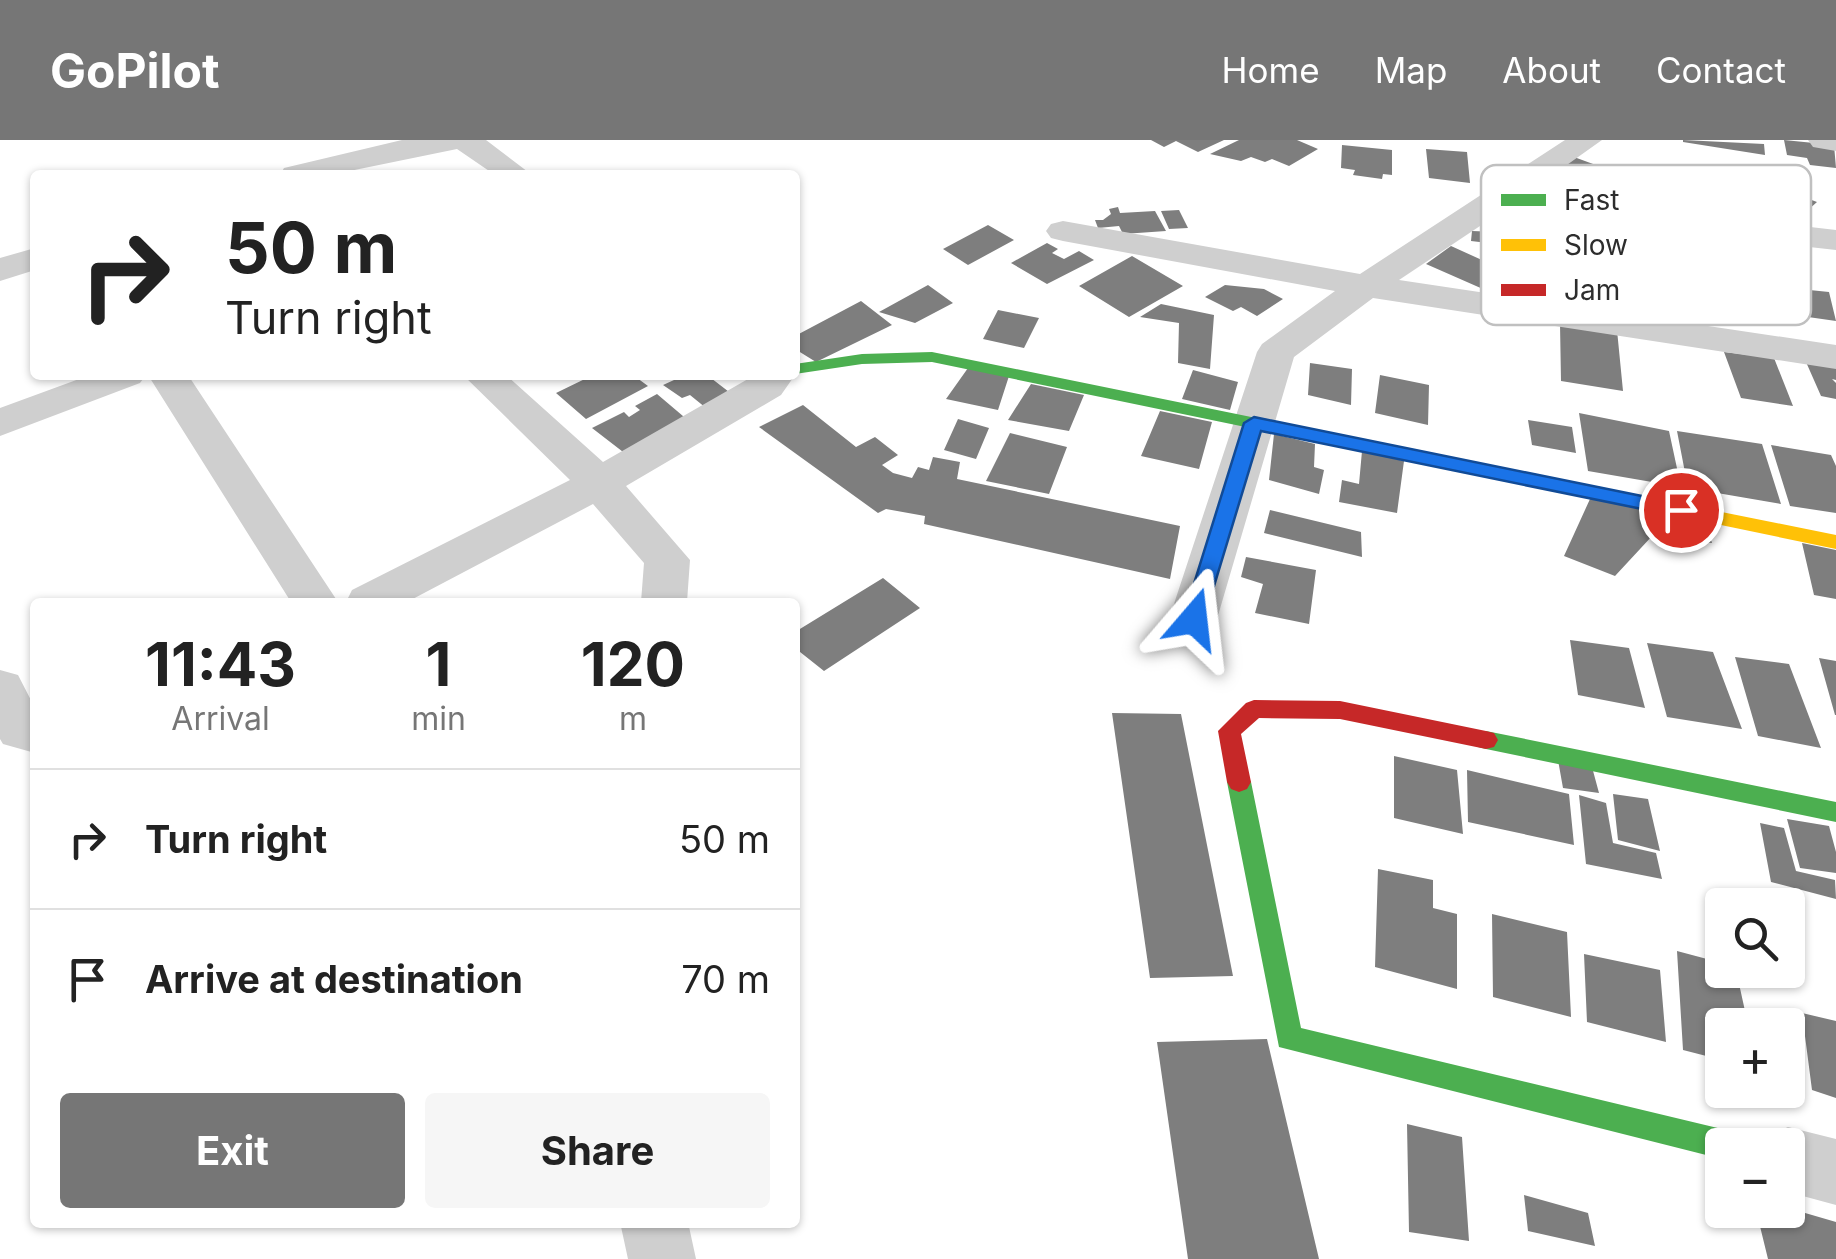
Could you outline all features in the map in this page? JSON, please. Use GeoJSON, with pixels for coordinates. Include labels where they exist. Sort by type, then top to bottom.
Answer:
{"type":"FeatureCollection","features":[{"type":"Feature","properties":{"kind":"street"},"geometry":{"type":"LineString","coordinates":[[313,170],[452,140]]}},
{"type":"Feature","properties":{"kind":"street"},"geometry":{"type":"LineString","coordinates":[[465,140],[509,170]]}},
{"type":"Feature","properties":{"kind":"street"},"geometry":{"type":"LineString","coordinates":[[1548,165],[1586,140]]}},
{"type":"Feature","properties":{"kind":"street"},"geometry":{"type":"LineString","coordinates":[[1824,140],[1836,142]]}},
{"type":"Feature","properties":{"kind":"street"},"geometry":{"type":"LineString","coordinates":[[1194,619],[1276,352],[1481,210]]}},
{"type":"Feature","properties":{"kind":"street"},"geometry":{"type":"LineString","coordinates":[[1063,231],[1481,303]]}},
{"type":"Feature","properties":{"kind":"street"},"geometry":{"type":"LineString","coordinates":[[1811,237],[1836,240]]}},
{"type":"Feature","properties":{"kind":"street"},"geometry":{"type":"LineString","coordinates":[[0,270],[30,261]]}},
{"type":"Feature","properties":{"kind":"street"},"geometry":{"type":"LineString","coordinates":[[1624,325],[1836,357]]}},
{"type":"Feature","properties":{"kind":"street"},"geometry":{"type":"LineString","coordinates":[[800,368],[862,359],[932,358],[1836,542]]}},
{"type":"Feature","properties":{"kind":"street"},"geometry":{"type":"LineString","coordinates":[[0,424],[113,380]]}},
{"type":"Feature","properties":{"kind":"street"},"geometry":{"type":"LineString","coordinates":[[171,380],[312,598]]}},
{"type":"Feature","properties":{"kind":"street"},"geometry":{"type":"LineString","coordinates":[[488,380],[599,484],[668,560],[664,598]]}},
{"type":"Feature","properties":{"kind":"street"},"geometry":{"type":"LineString","coordinates":[[377,598],[599,484],[771,380]]}},
{"type":"Feature","properties":{"kind":"street"},"geometry":{"type":"LineString","coordinates":[[0,689],[21,730],[30,731]]}},
{"type":"Feature","properties":{"kind":"street"},"geometry":{"type":"LineString","coordinates":[[1705,1140],[1290,1038],[1230,731],[1254,710],[1340,710],[1836,812]]}},
{"type":"Feature","properties":{"kind":"street"},"geometry":{"type":"LineString","coordinates":[[1805,1164],[1836,1172]]}},
{"type":"Feature","properties":{"kind":"street"},"geometry":{"type":"LineString","coordinates":[[655,1228],[662,1259]]}},
{"type":"Feature","properties":{"kind":"building"},"geometry":{"type":"Polygon","coordinates":[[[1151,140],[1224,140],[1198,152],[1176,141],[1164,147],[1151,140]]]}},
{"type":"Feature","properties":{"kind":"building"},"geometry":{"type":"Polygon","coordinates":[[[1239,140],[1297,140],[1318,149],[1289,166],[1272,159],[1265,162],[1251,157],[1241,161],[1210,154],[1239,140]]]}},
{"type":"Feature","properties":{"kind":"building"},"geometry":{"type":"Polygon","coordinates":[[[1784,140],[1834,145],[1836,168],[1810,165],[1807,158],[1787,155],[1784,140]]]}},
{"type":"Feature","properties":{"kind":"building"},"geometry":{"type":"Polygon","coordinates":[[[1683,142],[1764,144],[1765,155],[1683,142]]]}},
{"type":"Feature","properties":{"kind":"building"},"geometry":{"type":"Polygon","coordinates":[[[1342,145],[1392,150],[1392,175],[1383,174],[1382,179],[1353,175],[1355,170],[1341,168],[1342,145]]]}},
{"type":"Feature","properties":{"kind":"building"},"geometry":{"type":"Polygon","coordinates":[[[1426,149],[1467,152],[1470,183],[1429,178],[1426,149]]]}},
{"type":"Feature","properties":{"kind":"building"},"geometry":{"type":"Polygon","coordinates":[[[1574,157],[1596,165],[1561,165],[1574,157]]]}},
{"type":"Feature","properties":{"kind":"building"},"geometry":{"type":"Polygon","coordinates":[[[1118,207],[1120,213],[1155,211],[1166,231],[1123,234],[1119,226],[1098,228],[1095,220],[1103,220],[1111,214],[1109,209],[1118,207]]]}},
{"type":"Feature","properties":{"kind":"building"},"geometry":{"type":"Polygon","coordinates":[[[1179,210],[1188,228],[1169,229],[1161,211],[1179,210]]]}},
{"type":"Feature","properties":{"kind":"building"},"geometry":{"type":"Polygon","coordinates":[[[988,225],[1014,240],[968,265],[943,249],[988,225]]]}},
{"type":"Feature","properties":{"kind":"building"},"geometry":{"type":"Polygon","coordinates":[[[1472,231],[1481,231],[1481,242],[1471,241],[1472,231]]]}},
{"type":"Feature","properties":{"kind":"building"},"geometry":{"type":"Polygon","coordinates":[[[1047,243],[1058,249],[1052,253],[1064,259],[1079,251],[1094,260],[1047,284],[1011,263],[1047,243]]]}},
{"type":"Feature","properties":{"kind":"building"},"geometry":{"type":"Polygon","coordinates":[[[1451,246],[1481,260],[1481,288],[1426,264],[1451,246]]]}},
{"type":"Feature","properties":{"kind":"building"},"geometry":{"type":"Polygon","coordinates":[[[1132,256],[1183,286],[1129,317],[1079,286],[1132,256]]]}},
{"type":"Feature","properties":{"kind":"building"},"geometry":{"type":"Polygon","coordinates":[[[928,285],[953,303],[915,323],[879,312],[928,285]]]}},
{"type":"Feature","properties":{"kind":"building"},"geometry":{"type":"Polygon","coordinates":[[[1225,285],[1264,289],[1283,299],[1257,316],[1241,307],[1233,311],[1205,297],[1225,285]]]}},
{"type":"Feature","properties":{"kind":"building"},"geometry":{"type":"Polygon","coordinates":[[[1811,290],[1829,292],[1836,321],[1811,317],[1811,290]]]}},
{"type":"Feature","properties":{"kind":"building"},"geometry":{"type":"Polygon","coordinates":[[[861,301],[892,325],[816,362],[800,352],[800,333],[861,301]]]}},
{"type":"Feature","properties":{"kind":"building"},"geometry":{"type":"Polygon","coordinates":[[[1161,304],[1214,315],[1210,369],[1178,363],[1179,323],[1140,317],[1161,304]]]}},
{"type":"Feature","properties":{"kind":"building"},"geometry":{"type":"Polygon","coordinates":[[[998,310],[1039,318],[1024,348],[983,339],[998,310]]]}},
{"type":"Feature","properties":{"kind":"building"},"geometry":{"type":"Polygon","coordinates":[[[1560,325],[1617,330],[1623,391],[1561,381],[1560,325]]]}},
{"type":"Feature","properties":{"kind":"building"},"geometry":{"type":"Polygon","coordinates":[[[1724,352],[1774,358],[1793,406],[1741,398],[1724,352]]]}},
{"type":"Feature","properties":{"kind":"building"},"geometry":{"type":"Polygon","coordinates":[[[1806,362],[1836,365],[1836,380],[1832,379],[1836,383],[1836,399],[1821,396],[1806,362]]]}},
{"type":"Feature","properties":{"kind":"building"},"geometry":{"type":"Polygon","coordinates":[[[1310,363],[1352,369],[1351,405],[1308,395],[1310,363]]]}},
{"type":"Feature","properties":{"kind":"building"},"geometry":{"type":"Polygon","coordinates":[[[968,368],[1009,376],[998,410],[946,399],[968,368]]]}},
{"type":"Feature","properties":{"kind":"building"},"geometry":{"type":"Polygon","coordinates":[[[1193,370],[1238,382],[1230,410],[1182,399],[1193,370]]]}},
{"type":"Feature","properties":{"kind":"building"},"geometry":{"type":"Polygon","coordinates":[[[1380,375],[1429,385],[1428,425],[1375,413],[1380,375]]]}},
{"type":"Feature","properties":{"kind":"building"},"geometry":{"type":"Polygon","coordinates":[[[583,380],[640,380],[648,386],[586,419],[556,393],[583,380]]]}},
{"type":"Feature","properties":{"kind":"building"},"geometry":{"type":"Polygon","coordinates":[[[674,380],[714,380],[733,395],[706,408],[690,395],[682,398],[663,385],[674,380]]]}},
{"type":"Feature","properties":{"kind":"building"},"geometry":{"type":"Polygon","coordinates":[[[1031,384],[1084,395],[1069,431],[1008,420],[1031,384]]]}},
{"type":"Feature","properties":{"kind":"building"},"geometry":{"type":"Polygon","coordinates":[[[657,394],[690,422],[627,455],[592,428],[624,412],[629,417],[640,410],[635,406],[657,394]]]}},
{"type":"Feature","properties":{"kind":"building"},"geometry":{"type":"Polygon","coordinates":[[[803,405],[856,447],[875,437],[898,455],[882,465],[893,473],[912,478],[918,467],[929,470],[933,457],[960,462],[957,479],[1180,526],[1170,579],[924,524],[925,516],[886,509],[878,513],[759,427],[803,405]]]}},
{"type":"Feature","properties":{"kind":"building"},"geometry":{"type":"Polygon","coordinates":[[[1160,411],[1212,422],[1199,469],[1141,456],[1160,411]]]}},
{"type":"Feature","properties":{"kind":"building"},"geometry":{"type":"Polygon","coordinates":[[[1579,413],[1669,431],[1681,487],[1588,471],[1579,413]]]}},
{"type":"Feature","properties":{"kind":"building"},"geometry":{"type":"Polygon","coordinates":[[[958,419],[989,428],[976,459],[944,450],[958,419]]]}},
{"type":"Feature","properties":{"kind":"building"},"geometry":{"type":"Polygon","coordinates":[[[1528,420],[1572,427],[1576,453],[1532,445],[1528,420]]]}},
{"type":"Feature","properties":{"kind":"building"},"geometry":{"type":"Polygon","coordinates":[[[1677,431],[1762,444],[1781,504],[1688,488],[1677,431]]]}},
{"type":"Feature","properties":{"kind":"building"},"geometry":{"type":"Polygon","coordinates":[[[1010,433],[1067,447],[1049,494],[986,481],[1010,433]]]}},
{"type":"Feature","properties":{"kind":"building"},"geometry":{"type":"Polygon","coordinates":[[[1274,434],[1315,444],[1314,467],[1324,470],[1319,494],[1269,480],[1274,434]]]}},
{"type":"Feature","properties":{"kind":"building"},"geometry":{"type":"Polygon","coordinates":[[[1771,445],[1831,455],[1836,466],[1836,513],[1790,506],[1771,445]]]}},
{"type":"Feature","properties":{"kind":"building"},"geometry":{"type":"Polygon","coordinates":[[[1362,451],[1404,461],[1397,513],[1339,502],[1342,480],[1359,484],[1362,451]]]}},
{"type":"Feature","properties":{"kind":"building"},"geometry":{"type":"Polygon","coordinates":[[[1590,499],[1704,520],[1712,543],[1653,535],[1615,576],[1564,556],[1590,499]]]}},
{"type":"Feature","properties":{"kind":"building"},"geometry":{"type":"Polygon","coordinates":[[[1270,510],[1361,532],[1362,557],[1264,533],[1270,510]]]}},
{"type":"Feature","properties":{"kind":"building"},"geometry":{"type":"Polygon","coordinates":[[[1802,543],[1836,550],[1836,599],[1814,595],[1802,543]]]}},
{"type":"Feature","properties":{"kind":"building"},"geometry":{"type":"Polygon","coordinates":[[[1246,557],[1316,570],[1309,624],[1255,613],[1263,584],[1241,577],[1246,557]]]}},
{"type":"Feature","properties":{"kind":"building"},"geometry":{"type":"Polygon","coordinates":[[[883,578],[920,608],[824,671],[800,652],[800,629],[883,578]]]}},
{"type":"Feature","properties":{"kind":"building"},"geometry":{"type":"Polygon","coordinates":[[[1570,640],[1629,648],[1645,708],[1578,695],[1570,640]]]}},
{"type":"Feature","properties":{"kind":"building"},"geometry":{"type":"Polygon","coordinates":[[[1647,643],[1713,652],[1742,729],[1667,717],[1647,643]]]}},
{"type":"Feature","properties":{"kind":"building"},"geometry":{"type":"Polygon","coordinates":[[[1735,657],[1789,664],[1821,748],[1758,736],[1735,657]]]}},
{"type":"Feature","properties":{"kind":"building"},"geometry":{"type":"Polygon","coordinates":[[[1819,658],[1836,661],[1836,715],[1835,715],[1819,658]]]}},
{"type":"Feature","properties":{"kind":"building"},"geometry":{"type":"Polygon","coordinates":[[[1112,713],[1181,714],[1233,976],[1150,978],[1112,713]]]}},
{"type":"Feature","properties":{"kind":"building"},"geometry":{"type":"Polygon","coordinates":[[[1394,756],[1457,770],[1463,834],[1394,818],[1394,756]]]}},
{"type":"Feature","properties":{"kind":"building"},"geometry":{"type":"Polygon","coordinates":[[[1558,760],[1592,767],[1599,793],[1563,788],[1558,760]]]}},
{"type":"Feature","properties":{"kind":"building"},"geometry":{"type":"Polygon","coordinates":[[[1467,770],[1569,794],[1574,845],[1468,822],[1467,770]]]}},
{"type":"Feature","properties":{"kind":"building"},"geometry":{"type":"Polygon","coordinates":[[[1613,794],[1648,799],[1660,851],[1618,840],[1613,794]]]}},
{"type":"Feature","properties":{"kind":"building"},"geometry":{"type":"Polygon","coordinates":[[[1579,795],[1606,803],[1613,843],[1656,853],[1662,879],[1586,864],[1579,795]]]}},
{"type":"Feature","properties":{"kind":"building"},"geometry":{"type":"Polygon","coordinates":[[[1787,819],[1829,826],[1836,852],[1836,873],[1800,868],[1787,819]]]}},
{"type":"Feature","properties":{"kind":"building"},"geometry":{"type":"Polygon","coordinates":[[[1760,823],[1784,828],[1796,871],[1835,880],[1836,899],[1805,888],[1771,882],[1760,823]]]}},
{"type":"Feature","properties":{"kind":"building"},"geometry":{"type":"Polygon","coordinates":[[[1378,869],[1433,880],[1433,908],[1457,914],[1457,989],[1375,967],[1378,869]]]}},
{"type":"Feature","properties":{"kind":"building"},"geometry":{"type":"Polygon","coordinates":[[[1492,914],[1567,932],[1571,1017],[1493,997],[1492,914]]]}},
{"type":"Feature","properties":{"kind":"building"},"geometry":{"type":"Polygon","coordinates":[[[1677,951],[1705,958],[1705,988],[1740,988],[1744,1008],[1705,1008],[1705,1056],[1683,1050],[1677,951]]]}},
{"type":"Feature","properties":{"kind":"building"},"geometry":{"type":"Polygon","coordinates":[[[1584,954],[1660,970],[1666,1042],[1587,1022],[1584,954]]]}},
{"type":"Feature","properties":{"kind":"building"},"geometry":{"type":"Polygon","coordinates":[[[1805,1014],[1836,1021],[1836,1098],[1812,1090],[1805,1014]]]}},
{"type":"Feature","properties":{"kind":"building"},"geometry":{"type":"Polygon","coordinates":[[[1267,1039],[1319,1259],[1188,1259],[1157,1042],[1267,1039]]]}},
{"type":"Feature","properties":{"kind":"building"},"geometry":{"type":"Polygon","coordinates":[[[1407,1124],[1462,1137],[1469,1241],[1409,1232],[1407,1124]]]}},
{"type":"Feature","properties":{"kind":"building"},"geometry":{"type":"Polygon","coordinates":[[[1524,1195],[1588,1213],[1595,1246],[1528,1231],[1524,1195]]]}},
{"type":"Feature","properties":{"kind":"building"},"geometry":{"type":"Polygon","coordinates":[[[1805,1213],[1836,1222],[1836,1259],[1768,1259],[1760,1228],[1805,1228],[1805,1213]]]}},
{"type":"Feature","properties":{"kind":"traffic: fast"},"geometry":{"type":"LineString","coordinates":[[800,368],[862,359],[932,357],[1473,468]]}},
{"type":"Feature","properties":{"kind":"traffic: fast"},"geometry":{"type":"LineString","coordinates":[[1486,740],[1836,812]]}},
{"type":"Feature","properties":{"kind":"traffic: fast"},"geometry":{"type":"LineString","coordinates":[[1239,782],[1289,1038],[1705,1140]]}},
{"type":"Feature","properties":{"kind":"traffic: slow"},"geometry":{"type":"LineString","coordinates":[[1473,468],[1836,542]]}},
{"type":"Feature","properties":{"kind":"traffic: jam"},"geometry":{"type":"LineString","coordinates":[[1239,782],[1229,731],[1254,709],[1340,710],[1486,740]]}},
{"type":"Feature","properties":{"kind":"route"},"geometry":{"type":"LineString","coordinates":[[1194,619],[1254,423],[1681,510]]}}]}
